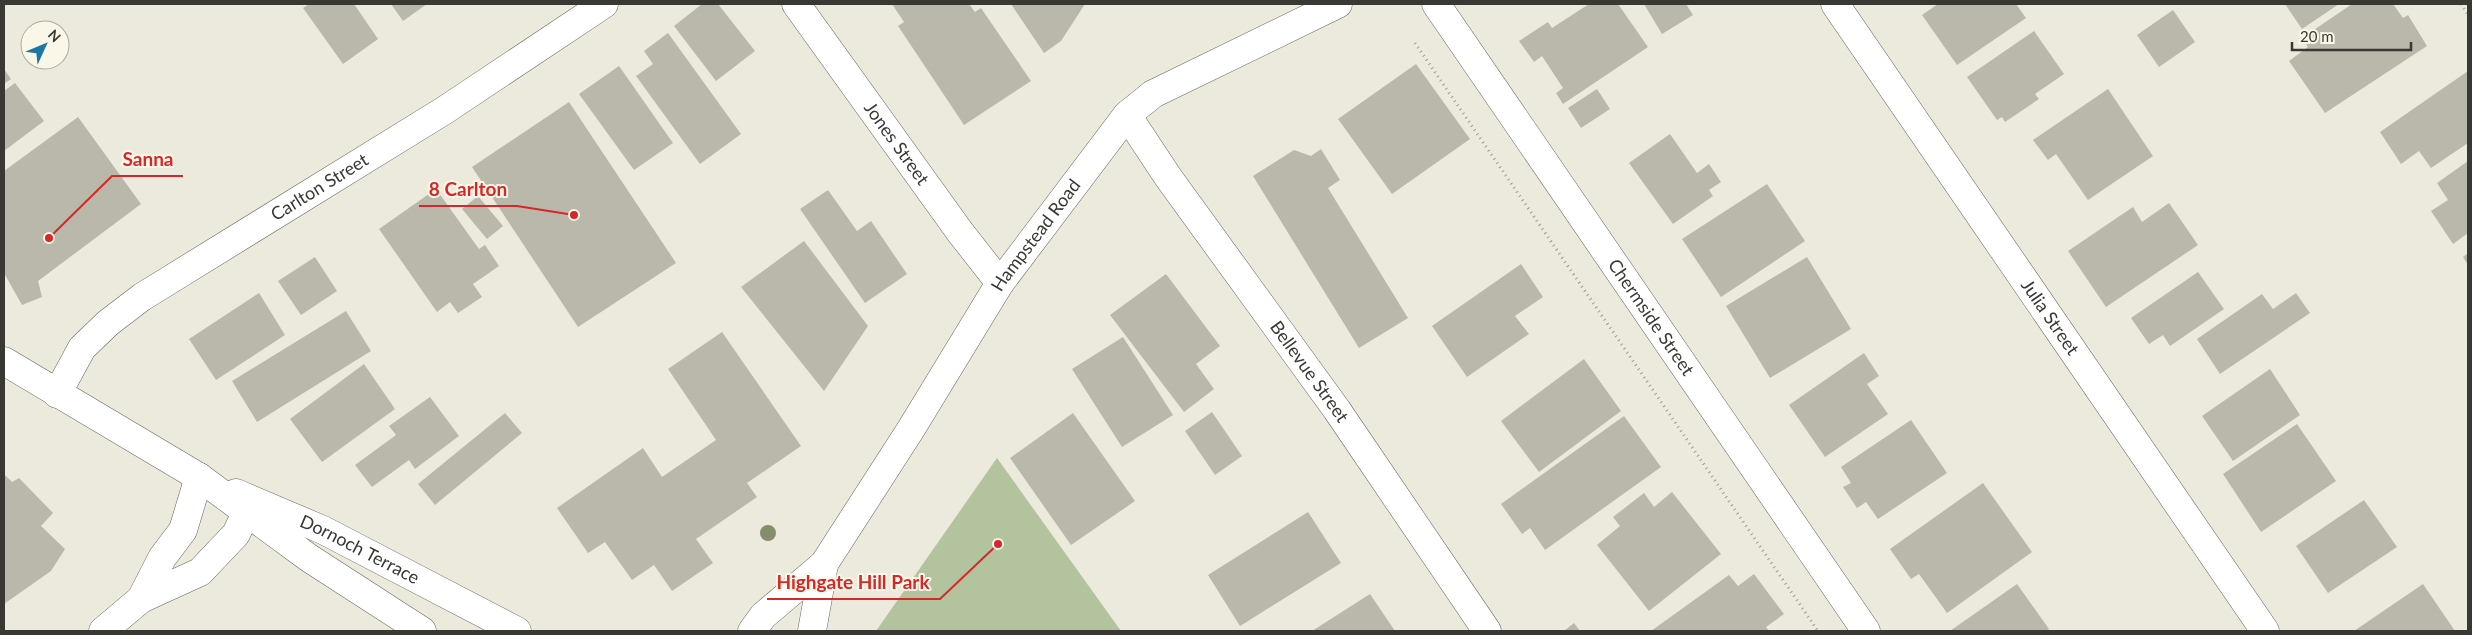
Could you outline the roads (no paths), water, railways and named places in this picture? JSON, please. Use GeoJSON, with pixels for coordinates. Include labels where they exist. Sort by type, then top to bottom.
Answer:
{"type":"FeatureCollection","features":[{"type":"Feature","properties":{"kind":"street","name":"Carlton Street"},"geometry":{"type":"LineString","coordinates":[[57,394],[82,348],[108,323],[142,297],[444,110],[604,4]]}},
{"type":"Feature","properties":{"kind":"street","name":"Jones Street"},"geometry":{"type":"LineString","coordinates":[[796,4],[960,232],[1000,284]]}},
{"type":"Feature","properties":{"kind":"street","name":"Hampstead Road"},"geometry":{"type":"LineString","coordinates":[[752,631],[763,616],[824,564],[911,429],[1000,284],[1127,115],[1153,94],[1338,4]]}},
{"type":"Feature","properties":{"kind":"street","name":"Chermside Street"},"geometry":{"type":"LineString","coordinates":[[1436,4],[1866,631]]}},
{"type":"Feature","properties":{"kind":"street","name":"Julia Street"},"geometry":{"type":"LineString","coordinates":[[1835,4],[2265,631]]}},
{"type":"Feature","properties":{"kind":"street","name":"Bellevue Street"},"geometry":{"type":"LineString","coordinates":[[1127,115],[1174,185],[1337,410],[1487,631]]}},
{"type":"Feature","properties":{"kind":"street","name":"Dornoch Terrace"},"geometry":{"type":"LineString","coordinates":[[4,361],[248,506],[309,558],[422,631]]}},
{"type":"Feature","properties":{"kind":"street"},"geometry":{"type":"LineString","coordinates":[[140,599],[162,558],[180,536],[199,478]]}},
{"type":"Feature","properties":{"kind":"street","name":"Dornoch Terrace"},"geometry":{"type":"LineString","coordinates":[[248,506],[323,530],[517,631]]}},
{"type":"Feature","properties":{"kind":"street"},"geometry":{"type":"LineString","coordinates":[[103,631],[140,599],[200,572],[236,534],[248,506]]}},
{"type":"Feature","properties":{"kind":"street","name":"Hampstead Road"},"geometry":{"type":"LineString","coordinates":[[812,631],[824,564]]}},
{"type":"Feature","properties":{"kind":"place","name":"8 Carlton"},"geometry":{"type":"Point","coordinates":[574,215]}},
{"type":"Feature","properties":{"kind":"place","name":"Sanna"},"geometry":{"type":"Point","coordinates":[49,238]}},
{"type":"Feature","properties":{"kind":"place","name":"Highgate Hill Park"},"geometry":{"type":"Point","coordinates":[998,544]}}]}
